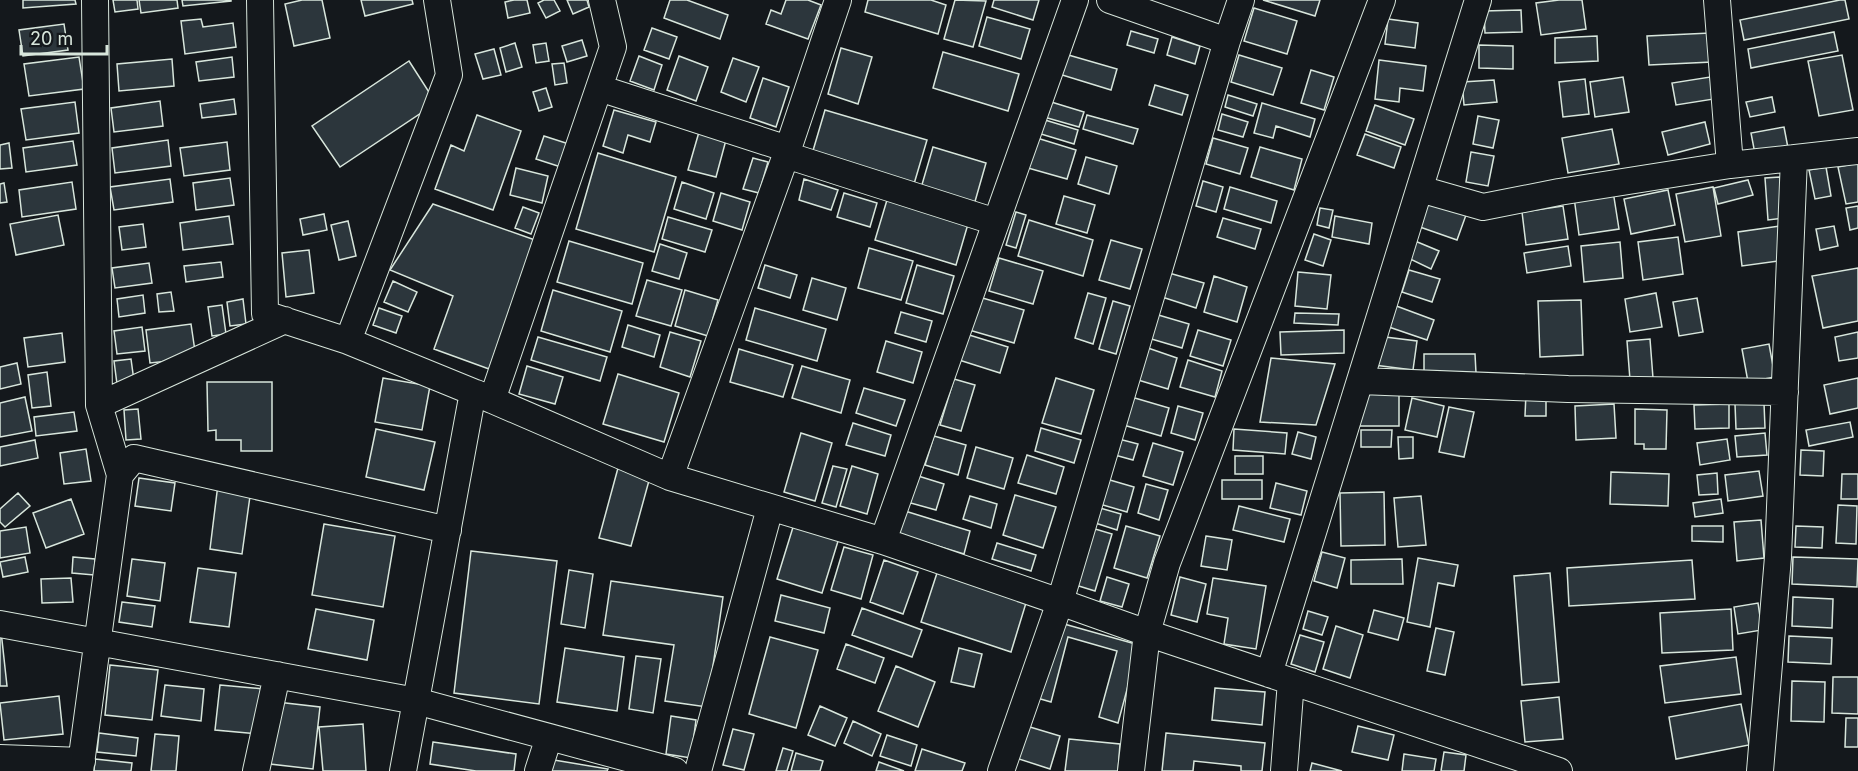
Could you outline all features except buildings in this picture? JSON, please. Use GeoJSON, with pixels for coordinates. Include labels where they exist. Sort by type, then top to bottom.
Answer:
{"type":"FeatureCollection","features":[{"type":"Feature","properties":{"kind":"street"},"geometry":{"type":"LineString","coordinates":[[0,758],[81,766],[120,475],[99,405],[95,0]]}},
{"type":"Feature","properties":{"kind":"street"},"geometry":{"type":"LineString","coordinates":[[260,0],[265,314],[348,342],[482,396],[670,477],[883,541],[1147,633],[1558,771]]}},
{"type":"Feature","properties":{"kind":"street"},"geometry":{"type":"LineString","coordinates":[[348,342],[449,75],[437,0]]}},
{"type":"Feature","properties":{"kind":"street"},"geometry":{"type":"LineString","coordinates":[[404,771],[448,530],[482,396],[613,47],[602,0]]}},
{"type":"Feature","properties":{"kind":"street"},"geometry":{"type":"LineString","coordinates":[[670,477],[787,152],[838,0]]}},
{"type":"Feature","properties":{"kind":"street"},"geometry":{"type":"LineString","coordinates":[[883,541],[1075,0]]}},
{"type":"Feature","properties":{"kind":"street"},"geometry":{"type":"LineString","coordinates":[[1110,0],[1227,41]]}},
{"type":"Feature","properties":{"kind":"street"},"geometry":{"type":"LineString","coordinates":[[1001,771],[1060,602],[1241,0]]}},
{"type":"Feature","properties":{"kind":"street"},"geometry":{"type":"LineString","coordinates":[[1131,771],[1147,633],[1167,562],[1382,0]]}},
{"type":"Feature","properties":{"kind":"street"},"geometry":{"type":"LineString","coordinates":[[1284,771],[1280,678],[1360,381],[1478,0]]}},
{"type":"Feature","properties":{"kind":"street"},"geometry":{"type":"LineString","coordinates":[[1717,0],[1730,165]]}},
{"type":"Feature","properties":{"kind":"street"},"geometry":{"type":"LineString","coordinates":[[599,88],[996,222]]}},
{"type":"Feature","properties":{"kind":"street"},"geometry":{"type":"LineString","coordinates":[[1420,189],[1484,207],[1559,192],[1730,165],[1858,151]]}},
{"type":"Feature","properties":{"kind":"street"},"geometry":{"type":"LineString","coordinates":[[1760,771],[1778,557],[1794,158]]}},
{"type":"Feature","properties":{"kind":"street"},"geometry":{"type":"LineString","coordinates":[[99,405],[285,320]]}},
{"type":"Feature","properties":{"kind":"street"},"geometry":{"type":"LineString","coordinates":[[1360,381],[1568,389],[1785,392]]}},
{"type":"Feature","properties":{"kind":"street"},"geometry":{"type":"LineString","coordinates":[[120,475],[134,458],[448,530]]}},
{"type":"Feature","properties":{"kind":"street"},"geometry":{"type":"LineString","coordinates":[[698,771],[770,508]]}},
{"type":"Feature","properties":{"kind":"street"},"geometry":{"type":"LineString","coordinates":[[0,624],[416,701],[675,771]]}},
{"type":"Feature","properties":{"kind":"street"},"geometry":{"type":"LineString","coordinates":[[256,771],[277,675]]}},
{"type":"Feature","properties":{"kind":"street"},"geometry":{"type":"LineString","coordinates":[[538,771],[549,737]]}}]}
